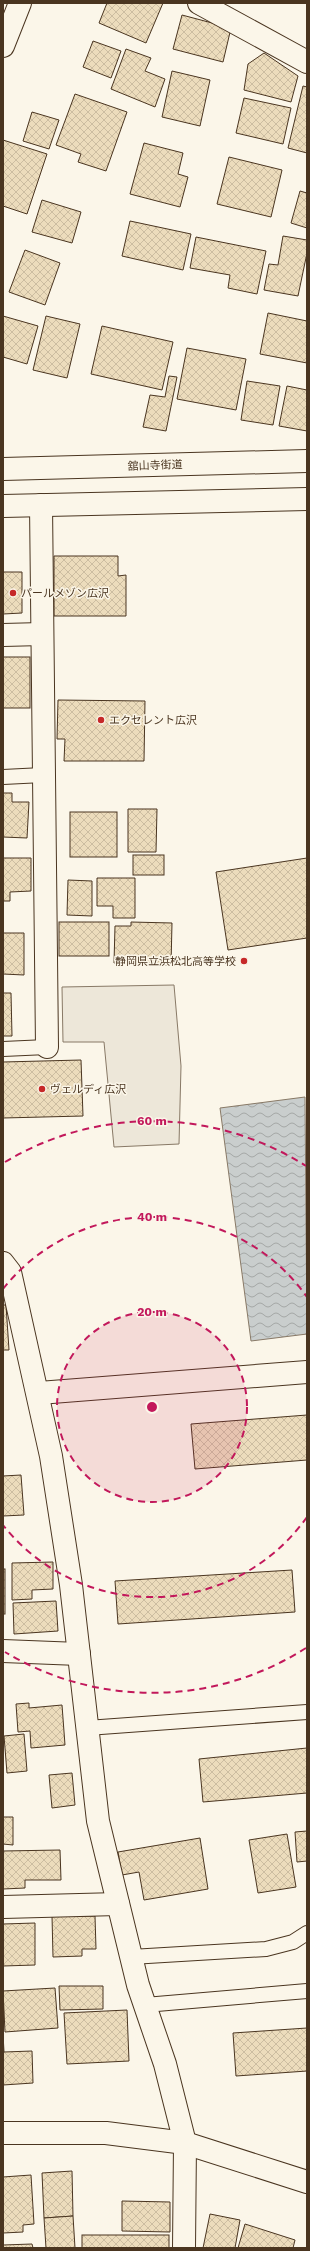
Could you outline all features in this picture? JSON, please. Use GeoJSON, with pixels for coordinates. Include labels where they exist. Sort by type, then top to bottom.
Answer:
{"type":"FeatureCollection","features":[{"type":"Feature","properties":{"kind":"street"},"geometry":{"type":"LineString","coordinates":[[3,46],[20,3]]}},
{"type":"Feature","properties":{"kind":"street"},"geometry":{"type":"LineString","coordinates":[[199,3],[307,62]]}},
{"type":"Feature","properties":{"kind":"street","name":"舘山寺街道"},"geometry":{"type":"LineString","coordinates":[[3,469],[307,461]]}},
{"type":"Feature","properties":{"kind":"street"},"geometry":{"type":"LineString","coordinates":[[3,506],[307,499]]}},
{"type":"Feature","properties":{"kind":"street"},"geometry":{"type":"LineString","coordinates":[[41,505],[47,1047]]}},
{"type":"Feature","properties":{"kind":"street"},"geometry":{"type":"LineString","coordinates":[[3,635],[42,634]]}},
{"type":"Feature","properties":{"kind":"street"},"geometry":{"type":"LineString","coordinates":[[3,1263],[10,1272],[39,1393],[55,1478],[71,1585],[98,1821],[131,1957],[144,2005],[165,2064],[185,2143],[184,2248]]}},
{"type":"Feature","properties":{"kind":"street"},"geometry":{"type":"LineString","coordinates":[[39,1393],[307,1372]]}},
{"type":"Feature","properties":{"kind":"street"},"geometry":{"type":"LineString","coordinates":[[3,1651],[79,1654]]}},
{"type":"Feature","properties":{"kind":"street"},"geometry":{"type":"LineString","coordinates":[[3,1907],[118,1904]]}},
{"type":"Feature","properties":{"kind":"street"},"geometry":{"type":"LineString","coordinates":[[3,2133],[106,2133],[185,2143],[307,2182]]}},
{"type":"Feature","properties":{"kind":"lane"},"geometry":{"type":"LineString","coordinates":[[3,777],[43,776]]}},
{"type":"Feature","properties":{"kind":"lane"},"geometry":{"type":"LineString","coordinates":[[3,1049],[47,1047]]}},
{"type":"Feature","properties":{"kind":"lane"},"geometry":{"type":"LineString","coordinates":[[87,1728],[307,1712]]}},
{"type":"Feature","properties":{"kind":"lane"},"geometry":{"type":"LineString","coordinates":[[131,1957],[266,1949],[293,1942],[307,1933]]}},
{"type":"Feature","properties":{"kind":"lane"},"geometry":{"type":"LineString","coordinates":[[144,2005],[307,1991]]}},
{"type":"Feature","properties":{"kind":"shaded area"},"geometry":{"type":"Polygon","coordinates":[[[174,985],[181,1066],[179,1144],[114,1147],[104,1042],[63,1042],[62,987],[174,985]]]}},
{"type":"Feature","properties":{"kind":"water"},"geometry":{"type":"Polygon","coordinates":[[[305,1097],[307,1334],[251,1341],[220,1108],[305,1097]]]}},
{"type":"Feature","properties":{"kind":"building"},"geometry":{"type":"Polygon","coordinates":[[[107,3],[163,3],[146,43],[99,23],[107,3]]]}},
{"type":"Feature","properties":{"kind":"building"},"geometry":{"type":"Polygon","coordinates":[[[182,15],[231,28],[223,62],[173,49],[182,15]]]}},
{"type":"Feature","properties":{"kind":"building"},"geometry":{"type":"Polygon","coordinates":[[[93,41],[121,51],[111,78],[83,67],[93,41]]]}},
{"type":"Feature","properties":{"kind":"building"},"geometry":{"type":"Polygon","coordinates":[[[126,49],[151,58],[145,71],[165,79],[155,107],[111,89],[126,49]]]}},
{"type":"Feature","properties":{"kind":"building"},"geometry":{"type":"Polygon","coordinates":[[[264,53],[298,76],[291,102],[244,90],[248,64],[264,53]]]}},
{"type":"Feature","properties":{"kind":"building"},"geometry":{"type":"Polygon","coordinates":[[[172,71],[210,80],[200,126],[162,117],[172,71]]]}},
{"type":"Feature","properties":{"kind":"building"},"geometry":{"type":"Polygon","coordinates":[[[303,86],[307,87],[307,153],[288,148],[303,86]]]}},
{"type":"Feature","properties":{"kind":"building"},"geometry":{"type":"Polygon","coordinates":[[[75,94],[127,112],[106,171],[78,162],[81,154],[56,145],[75,94]]]}},
{"type":"Feature","properties":{"kind":"building"},"geometry":{"type":"Polygon","coordinates":[[[244,98],[291,108],[283,144],[236,133],[244,98]]]}},
{"type":"Feature","properties":{"kind":"building"},"geometry":{"type":"Polygon","coordinates":[[[32,112],[59,120],[49,149],[23,141],[32,112]]]}},
{"type":"Feature","properties":{"kind":"building"},"geometry":{"type":"Polygon","coordinates":[[[3,140],[47,154],[27,214],[3,206],[3,140]]]}},
{"type":"Feature","properties":{"kind":"building"},"geometry":{"type":"Polygon","coordinates":[[[144,143],[183,153],[178,174],[188,177],[180,207],[130,194],[144,143]]]}},
{"type":"Feature","properties":{"kind":"building"},"geometry":{"type":"Polygon","coordinates":[[[229,157],[282,170],[271,217],[217,204],[229,157]]]}},
{"type":"Feature","properties":{"kind":"building"},"geometry":{"type":"Polygon","coordinates":[[[300,191],[307,193],[307,228],[291,223],[300,191]]]}},
{"type":"Feature","properties":{"kind":"building"},"geometry":{"type":"Polygon","coordinates":[[[42,200],[81,212],[72,243],[32,232],[42,200]]]}},
{"type":"Feature","properties":{"kind":"building"},"geometry":{"type":"Polygon","coordinates":[[[130,221],[191,234],[183,270],[122,256],[130,221]]]}},
{"type":"Feature","properties":{"kind":"building"},"geometry":{"type":"Polygon","coordinates":[[[283,236],[307,240],[307,253],[298,296],[264,290],[269,264],[278,265],[283,236]]]}},
{"type":"Feature","properties":{"kind":"building"},"geometry":{"type":"Polygon","coordinates":[[[196,237],[266,251],[257,294],[228,288],[230,275],[190,268],[196,237]]]}},
{"type":"Feature","properties":{"kind":"building"},"geometry":{"type":"Polygon","coordinates":[[[25,250],[60,263],[45,305],[9,292],[25,250]]]}},
{"type":"Feature","properties":{"kind":"building"},"geometry":{"type":"Polygon","coordinates":[[[268,313],[307,321],[307,363],[260,354],[268,313]]]}},
{"type":"Feature","properties":{"kind":"building"},"geometry":{"type":"Polygon","coordinates":[[[3,316],[38,326],[27,364],[3,357],[3,316]]]}},
{"type":"Feature","properties":{"kind":"building"},"geometry":{"type":"Polygon","coordinates":[[[46,316],[80,324],[67,378],[33,370],[46,316]]]}},
{"type":"Feature","properties":{"kind":"building"},"geometry":{"type":"Polygon","coordinates":[[[102,326],[173,342],[162,390],[91,374],[102,326]]]}},
{"type":"Feature","properties":{"kind":"building"},"geometry":{"type":"Polygon","coordinates":[[[187,348],[246,359],[236,410],[177,399],[187,348]]]}},
{"type":"Feature","properties":{"kind":"building"},"geometry":{"type":"Polygon","coordinates":[[[169,376],[177,377],[166,431],[143,427],[150,395],[165,397],[169,376]]]}},
{"type":"Feature","properties":{"kind":"building"},"geometry":{"type":"Polygon","coordinates":[[[247,381],[280,386],[273,425],[241,420],[247,381]]]}},
{"type":"Feature","properties":{"kind":"building"},"geometry":{"type":"Polygon","coordinates":[[[287,386],[307,390],[307,431],[279,426],[287,386]]]}},
{"type":"Feature","properties":{"kind":"building"},"geometry":{"type":"Polygon","coordinates":[[[54,556],[118,556],[118,576],[126,575],[126,616],[54,616],[54,556]]]}},
{"type":"Feature","properties":{"kind":"building","name":"パールメゾン広沢"},"geometry":{"type":"Polygon","coordinates":[[[3,572],[22,572],[22,613],[3,614],[3,572]]]}},
{"type":"Feature","properties":{"kind":"building"},"geometry":{"type":"Polygon","coordinates":[[[3,657],[30,657],[30,708],[3,708],[3,657]]]}},
{"type":"Feature","properties":{"kind":"building","name":"エクセレント広沢"},"geometry":{"type":"Polygon","coordinates":[[[58,700],[145,701],[144,761],[64,761],[65,739],[57,739],[58,700]]]}},
{"type":"Feature","properties":{"kind":"building"},"geometry":{"type":"Polygon","coordinates":[[[3,793],[12,793],[12,802],[29,802],[27,838],[3,837],[3,793]]]}},
{"type":"Feature","properties":{"kind":"building"},"geometry":{"type":"Polygon","coordinates":[[[128,809],[157,809],[156,852],[128,852],[128,809]]]}},
{"type":"Feature","properties":{"kind":"building"},"geometry":{"type":"Polygon","coordinates":[[[70,812],[117,812],[117,857],[70,857],[70,812]]]}},
{"type":"Feature","properties":{"kind":"building"},"geometry":{"type":"Polygon","coordinates":[[[133,855],[164,855],[164,875],[133,875],[133,855]]]}},
{"type":"Feature","properties":{"kind":"building"},"geometry":{"type":"Polygon","coordinates":[[[3,858],[31,858],[31,891],[10,892],[10,901],[3,901],[3,858]]]}},
{"type":"Feature","properties":{"kind":"building"},"geometry":{"type":"Polygon","coordinates":[[[307,858],[307,938],[228,950],[216,872],[307,858]]]}},
{"type":"Feature","properties":{"kind":"building"},"geometry":{"type":"Polygon","coordinates":[[[97,878],[135,878],[135,918],[113,918],[113,906],[97,906],[97,878]]]}},
{"type":"Feature","properties":{"kind":"building"},"geometry":{"type":"Polygon","coordinates":[[[68,880],[92,881],[92,916],[67,915],[68,880]]]}},
{"type":"Feature","properties":{"kind":"building"},"geometry":{"type":"Polygon","coordinates":[[[59,922],[109,922],[109,956],[59,956],[59,922]]]}},
{"type":"Feature","properties":{"kind":"building"},"geometry":{"type":"Polygon","coordinates":[[[131,922],[172,923],[171,965],[114,963],[115,926],[131,926],[131,922]]]}},
{"type":"Feature","properties":{"kind":"building"},"geometry":{"type":"Polygon","coordinates":[[[3,933],[24,933],[24,975],[3,974],[3,933]]]}},
{"type":"Feature","properties":{"kind":"building"},"geometry":{"type":"Polygon","coordinates":[[[3,993],[11,993],[12,1036],[3,1036],[3,993]]]}},
{"type":"Feature","properties":{"kind":"building","name":"ヴェルディ広沢"},"geometry":{"type":"Polygon","coordinates":[[[81,1060],[83,1116],[3,1118],[3,1062],[81,1060]]]}},
{"type":"Feature","properties":{"kind":"building"},"geometry":{"type":"Polygon","coordinates":[[[3,1305],[6,1305],[9,1350],[3,1350],[3,1305]]]}},
{"type":"Feature","properties":{"kind":"building"},"geometry":{"type":"Polygon","coordinates":[[[307,1415],[307,1460],[195,1469],[191,1424],[307,1415]]]}},
{"type":"Feature","properties":{"kind":"building"},"geometry":{"type":"Polygon","coordinates":[[[21,1475],[24,1515],[3,1516],[3,1476],[21,1475]]]}},
{"type":"Feature","properties":{"kind":"building"},"geometry":{"type":"Polygon","coordinates":[[[53,1562],[53,1589],[32,1590],[32,1599],[12,1600],[12,1563],[53,1562]]]}},
{"type":"Feature","properties":{"kind":"building"},"geometry":{"type":"Polygon","coordinates":[[[3,1569],[5,1569],[5,1614],[3,1614],[3,1569]]]}},
{"type":"Feature","properties":{"kind":"building"},"geometry":{"type":"Polygon","coordinates":[[[292,1570],[295,1612],[118,1624],[115,1581],[292,1570]]]}},
{"type":"Feature","properties":{"kind":"building"},"geometry":{"type":"Polygon","coordinates":[[[56,1601],[58,1631],[14,1634],[13,1603],[56,1601]]]}},
{"type":"Feature","properties":{"kind":"building"},"geometry":{"type":"Polygon","coordinates":[[[29,1703],[29,1708],[62,1705],[65,1745],[31,1748],[30,1731],[18,1732],[16,1704],[29,1703]]]}},
{"type":"Feature","properties":{"kind":"building"},"geometry":{"type":"Polygon","coordinates":[[[24,1734],[27,1771],[7,1773],[4,1736],[24,1734]]]}},
{"type":"Feature","properties":{"kind":"building"},"geometry":{"type":"Polygon","coordinates":[[[307,1748],[307,1793],[203,1802],[199,1759],[307,1748]]]}},
{"type":"Feature","properties":{"kind":"building"},"geometry":{"type":"Polygon","coordinates":[[[72,1773],[75,1805],[52,1808],[49,1775],[72,1773]]]}},
{"type":"Feature","properties":{"kind":"building"},"geometry":{"type":"Polygon","coordinates":[[[3,1817],[13,1817],[13,1845],[3,1844],[3,1817]]]}},
{"type":"Feature","properties":{"kind":"building"},"geometry":{"type":"Polygon","coordinates":[[[307,1831],[307,1861],[297,1862],[295,1832],[307,1831]]]}},
{"type":"Feature","properties":{"kind":"building"},"geometry":{"type":"Polygon","coordinates":[[[287,1834],[296,1887],[258,1893],[249,1840],[287,1834]]]}},
{"type":"Feature","properties":{"kind":"building"},"geometry":{"type":"Polygon","coordinates":[[[200,1838],[208,1889],[144,1900],[139,1872],[122,1875],[118,1852],[200,1838]]]}},
{"type":"Feature","properties":{"kind":"building"},"geometry":{"type":"Polygon","coordinates":[[[60,1850],[61,1880],[25,1880],[25,1888],[3,1889],[3,1851],[60,1850]]]}},
{"type":"Feature","properties":{"kind":"building"},"geometry":{"type":"Polygon","coordinates":[[[52,1916],[95,1916],[96,1949],[82,1949],[82,1956],[53,1957],[52,1916]]]}},
{"type":"Feature","properties":{"kind":"building"},"geometry":{"type":"Polygon","coordinates":[[[35,1923],[35,1965],[3,1966],[3,1924],[35,1923]]]}},
{"type":"Feature","properties":{"kind":"building"},"geometry":{"type":"Polygon","coordinates":[[[59,1986],[103,1986],[103,2009],[60,2010],[59,1986]]]}},
{"type":"Feature","properties":{"kind":"building"},"geometry":{"type":"Polygon","coordinates":[[[55,1988],[58,2028],[5,2032],[3,1991],[55,1988]]]}},
{"type":"Feature","properties":{"kind":"building"},"geometry":{"type":"Polygon","coordinates":[[[127,2010],[129,2061],[67,2064],[64,2013],[127,2010]]]}},
{"type":"Feature","properties":{"kind":"building"},"geometry":{"type":"Polygon","coordinates":[[[307,2028],[307,2071],[236,2076],[233,2033],[307,2028]]]}},
{"type":"Feature","properties":{"kind":"building"},"geometry":{"type":"Polygon","coordinates":[[[3,2034],[4,2052],[32,2051],[33,2083],[3,2085],[3,2034]]]}},
{"type":"Feature","properties":{"kind":"building"},"geometry":{"type":"Polygon","coordinates":[[[72,2171],[73,2216],[44,2218],[42,2173],[72,2171]]]}},
{"type":"Feature","properties":{"kind":"building"},"geometry":{"type":"Polygon","coordinates":[[[31,2175],[34,2224],[23,2225],[23,2232],[3,2233],[3,2177],[31,2175]]]}},
{"type":"Feature","properties":{"kind":"building"},"geometry":{"type":"Polygon","coordinates":[[[122,2201],[170,2202],[170,2232],[122,2231],[122,2201]]]}},
{"type":"Feature","properties":{"kind":"building"},"geometry":{"type":"Polygon","coordinates":[[[210,2214],[240,2220],[235,2248],[203,2248],[210,2214]]]}},
{"type":"Feature","properties":{"kind":"building"},"geometry":{"type":"Polygon","coordinates":[[[73,2216],[75,2248],[46,2248],[44,2218],[73,2216]]]}},
{"type":"Feature","properties":{"kind":"building"},"geometry":{"type":"Polygon","coordinates":[[[245,2224],[295,2240],[293,2248],[238,2248],[245,2224]]]}},
{"type":"Feature","properties":{"kind":"building"},"geometry":{"type":"Polygon","coordinates":[[[82,2235],[169,2235],[169,2248],[82,2248],[82,2235]]]}},
{"type":"Feature","properties":{"kind":"building"},"geometry":{"type":"Polygon","coordinates":[[[32,2244],[33,2248],[3,2248],[3,2245],[32,2244]]]}},
{"type":"Feature","properties":{"kind":"place","name":"パールメゾン広沢"},"geometry":{"type":"Point","coordinates":[13,593]}},
{"type":"Feature","properties":{"kind":"place","name":"エクセレント広沢"},"geometry":{"type":"Point","coordinates":[101,720]}},
{"type":"Feature","properties":{"kind":"place","name":"静岡県立浜松北高等学校"},"geometry":{"type":"Point","coordinates":[244,961]}},
{"type":"Feature","properties":{"kind":"place","name":"ヴェルディ広沢"},"geometry":{"type":"Point","coordinates":[42,1089]}}]}
